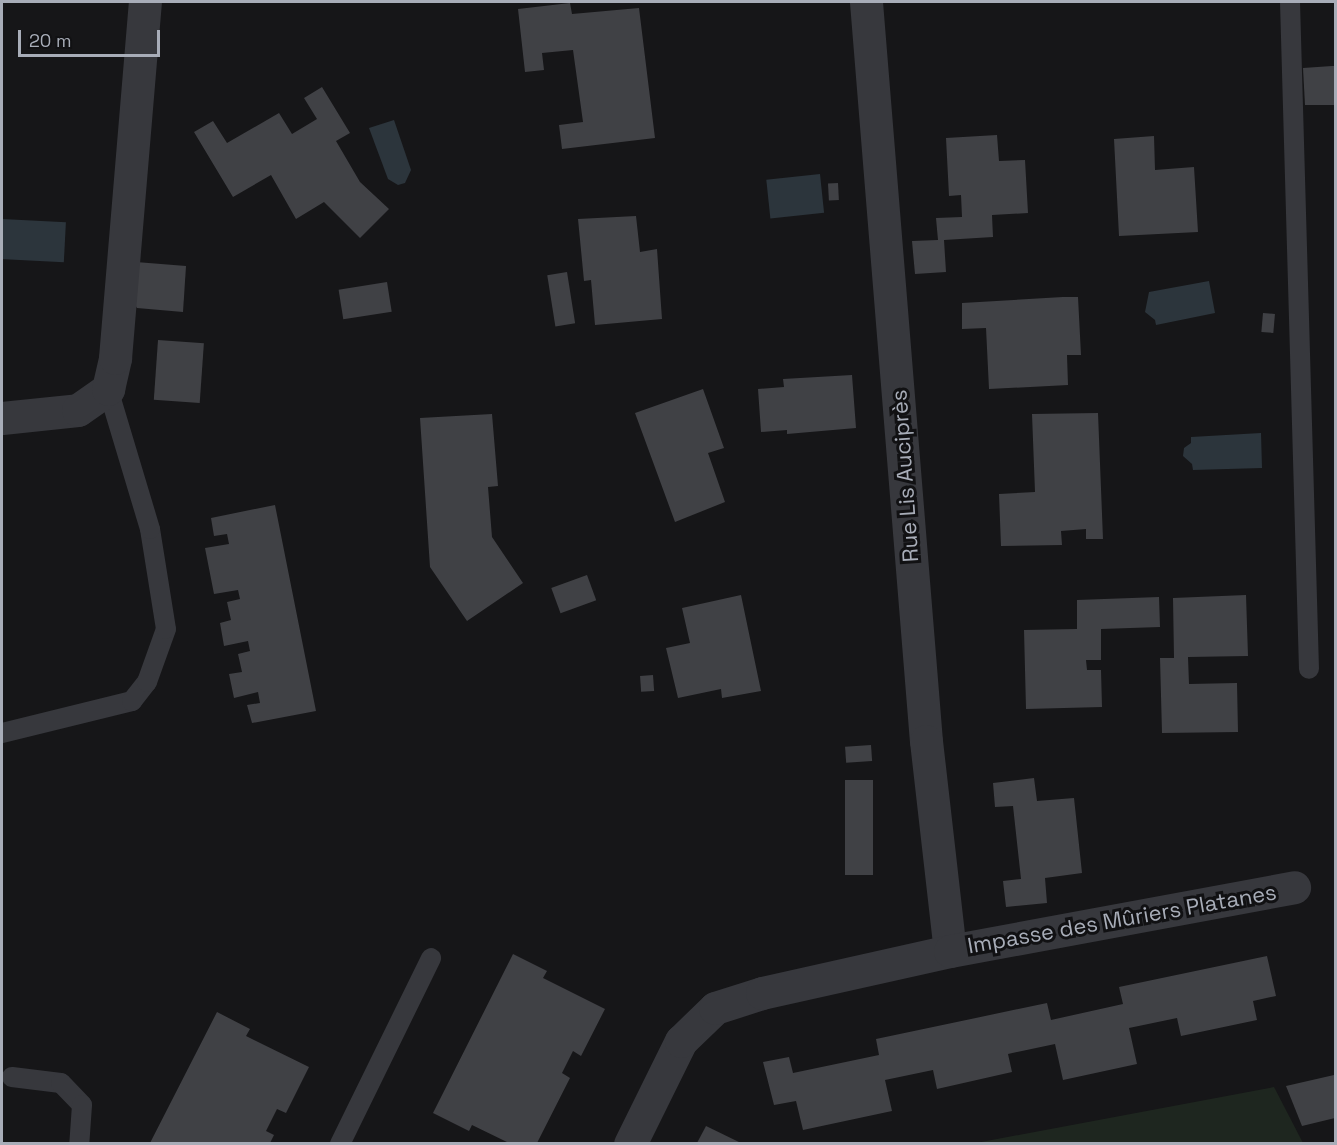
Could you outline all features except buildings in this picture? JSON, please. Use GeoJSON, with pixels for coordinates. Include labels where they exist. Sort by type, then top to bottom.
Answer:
{"type":"FeatureCollection","features":[{"type":"Feature","properties":{"kind":"street"},"geometry":{"type":"LineString","coordinates":[[2,418],[78,410],[108,389],[115,358],[145,2]]}},
{"type":"Feature","properties":{"kind":"street","name":"Rue Lis Auciprès"},"geometry":{"type":"LineString","coordinates":[[866,2],[925,730],[950,951]]}},
{"type":"Feature","properties":{"kind":"street","name":"Impasse des Mûriers Platanes"},"geometry":{"type":"LineString","coordinates":[[630,1143],[681,1041],[715,1008],[762,993],[950,951],[1294,887]]}},
{"type":"Feature","properties":{"kind":"lane"},"geometry":{"type":"LineString","coordinates":[[1290,2],[1309,669]]}},
{"type":"Feature","properties":{"kind":"lane"},"geometry":{"type":"LineString","coordinates":[[2,732],[132,701],[147,682],[166,629],[150,529],[108,389]]}},
{"type":"Feature","properties":{"kind":"lane"},"geometry":{"type":"LineString","coordinates":[[340,1143],[431,958]]}},
{"type":"Feature","properties":{"kind":"lane"},"geometry":{"type":"LineString","coordinates":[[12,1077],[61,1083],[82,1105],[80,1143]]}},
{"type":"Feature","properties":{"kind":"shaded area"},"geometry":{"type":"Polygon","coordinates":[[[394,120],[411,170],[405,183],[398,185],[388,179],[369,128],[394,120]]]}},
{"type":"Feature","properties":{"kind":"shaded area"},"geometry":{"type":"Polygon","coordinates":[[[820,174],[824,213],[770,218],[766,180],[820,174]]]}},
{"type":"Feature","properties":{"kind":"shaded area"},"geometry":{"type":"Polygon","coordinates":[[[2,219],[66,222],[64,262],[2,259],[2,219]]]}},
{"type":"Feature","properties":{"kind":"shaded area"},"geometry":{"type":"Polygon","coordinates":[[[1209,281],[1215,313],[1156,325],[1155,320],[1145,312],[1149,292],[1209,281]]]}},
{"type":"Feature","properties":{"kind":"shaded area"},"geometry":{"type":"Polygon","coordinates":[[[1261,433],[1262,468],[1193,470],[1192,464],[1183,456],[1184,448],[1191,443],[1191,437],[1261,433]]]}},
{"type":"Feature","properties":{"kind":"shaded area"},"geometry":{"type":"Polygon","coordinates":[[[1274,1087],[1303,1143],[976,1143],[1274,1087]]]}}]}
